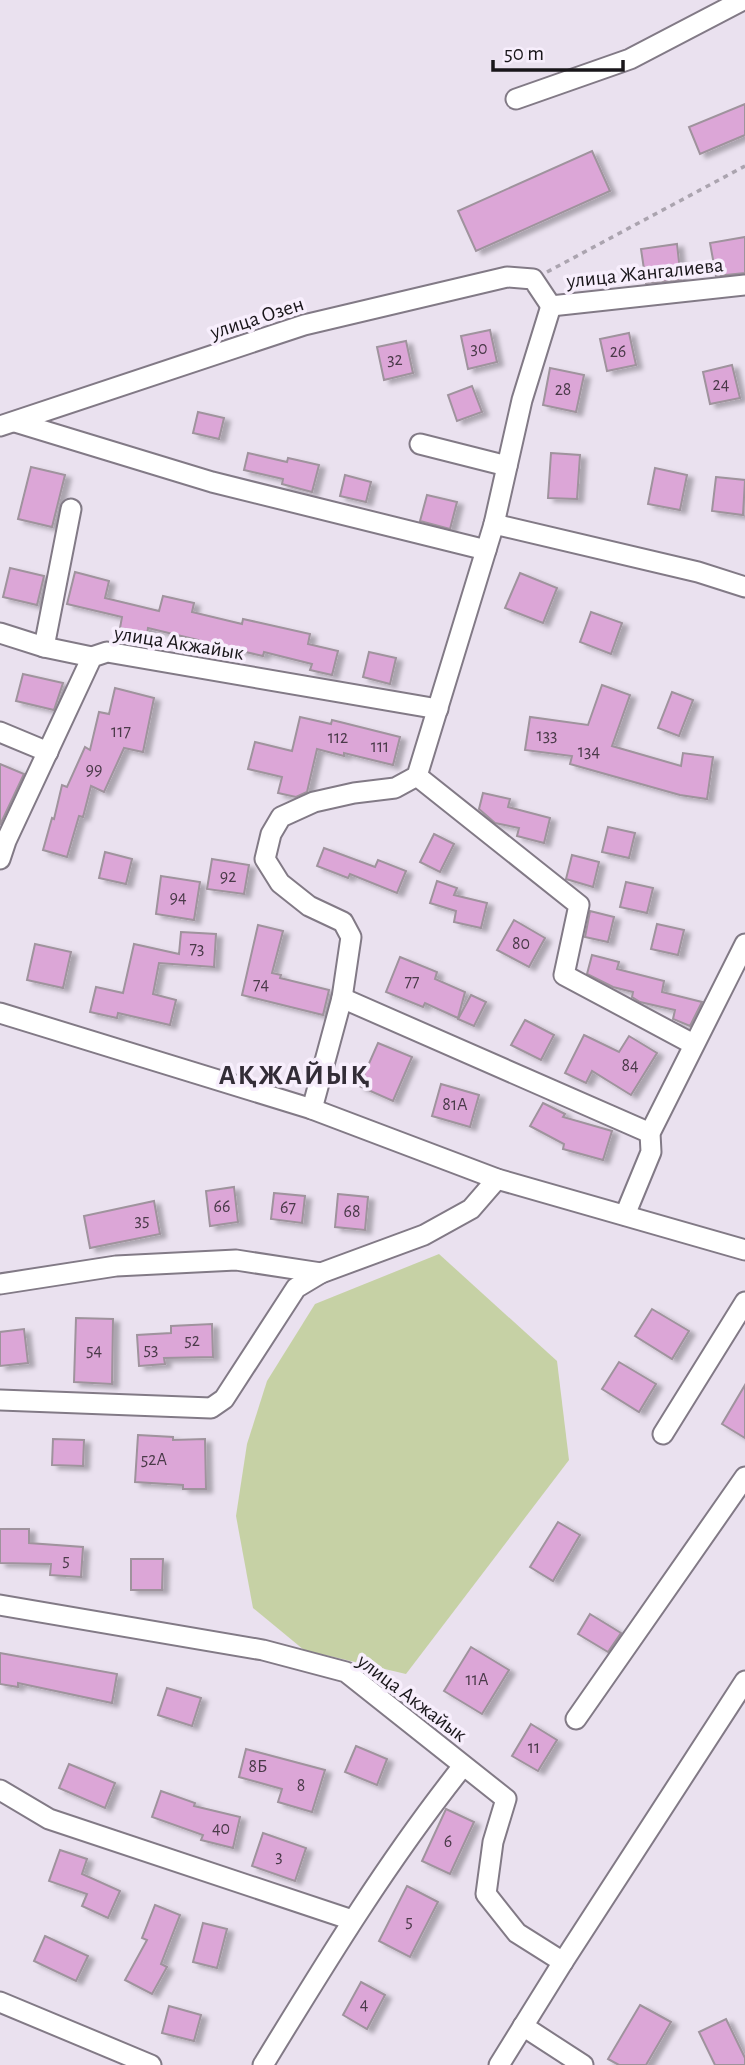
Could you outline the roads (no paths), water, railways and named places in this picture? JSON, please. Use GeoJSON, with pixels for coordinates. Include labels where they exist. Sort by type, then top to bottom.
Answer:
{"type":"FeatureCollection","features":[{"type":"Feature","properties":{"kind":"street"},"geometry":{"type":"LineString","coordinates":[[516,99],[631,59],[743,0]]}},
{"type":"Feature","properties":{"kind":"street","name":"улица Озен"},"geometry":{"type":"LineString","coordinates":[[7,424],[304,325],[507,277],[533,279],[551,306]]}},
{"type":"Feature","properties":{"kind":"street","name":"улица Жангалиева"},"geometry":{"type":"LineString","coordinates":[[551,306],[745,285]]}},
{"type":"Feature","properties":{"kind":"street"},"geometry":{"type":"LineString","coordinates":[[312,1109],[342,998],[351,937],[343,922],[309,906],[280,883],[265,859],[271,834],[281,817],[314,802],[395,788],[417,776],[494,524],[522,400],[551,306]]}},
{"type":"Feature","properties":{"kind":"street"},"geometry":{"type":"LineString","coordinates":[[7,424],[212,482],[486,551]]}},
{"type":"Feature","properties":{"kind":"street"},"geometry":{"type":"LineString","coordinates":[[420,444],[507,466]]}},
{"type":"Feature","properties":{"kind":"street"},"geometry":{"type":"LineString","coordinates":[[44,647],[71,509]]}},
{"type":"Feature","properties":{"kind":"street"},"geometry":{"type":"LineString","coordinates":[[494,524],[698,572],[745,587]]}},
{"type":"Feature","properties":{"kind":"street"},"geometry":{"type":"LineString","coordinates":[[0,633],[44,647],[92,657]]}},
{"type":"Feature","properties":{"kind":"street","name":"улица Акжайык"},"geometry":{"type":"LineString","coordinates":[[0,859],[92,657],[107,652],[438,709]]}},
{"type":"Feature","properties":{"kind":"street"},"geometry":{"type":"LineString","coordinates":[[0,732],[48,752]]}},
{"type":"Feature","properties":{"kind":"street"},"geometry":{"type":"LineString","coordinates":[[417,776],[579,905],[564,975],[693,1044]]}},
{"type":"Feature","properties":{"kind":"street"},"geometry":{"type":"LineString","coordinates":[[625,1215],[651,1153],[650,1133],[745,944]]}},
{"type":"Feature","properties":{"kind":"street"},"geometry":{"type":"LineString","coordinates":[[342,998],[650,1133]]}},
{"type":"Feature","properties":{"kind":"street"},"geometry":{"type":"LineString","coordinates":[[0,1013],[312,1109],[497,1179],[745,1250]]}},
{"type":"Feature","properties":{"kind":"street"},"geometry":{"type":"LineString","coordinates":[[0,1400],[211,1408],[224,1399],[296,1288],[321,1273],[424,1235],[471,1209],[497,1179]]}},
{"type":"Feature","properties":{"kind":"street"},"geometry":{"type":"LineString","coordinates":[[0,1284],[116,1266],[236,1260],[321,1273]]}},
{"type":"Feature","properties":{"kind":"street"},"geometry":{"type":"LineString","coordinates":[[663,1434],[745,1302]]}},
{"type":"Feature","properties":{"kind":"street"},"geometry":{"type":"LineString","coordinates":[[576,1719],[745,1477]]}},
{"type":"Feature","properties":{"kind":"street","name":"улица Акжайык"},"geometry":{"type":"LineString","coordinates":[[0,1605],[263,1650],[346,1672],[506,1799],[492,1842],[486,1894],[517,1933],[563,1962]]}},
{"type":"Feature","properties":{"kind":"street"},"geometry":{"type":"LineString","coordinates":[[499,2065],[745,1681]]}},
{"type":"Feature","properties":{"kind":"street"},"geometry":{"type":"LineString","coordinates":[[263,2065],[352,1920],[423,1816],[463,1766]]}},
{"type":"Feature","properties":{"kind":"street"},"geometry":{"type":"LineString","coordinates":[[0,1790],[49,1819],[352,1920]]}},
{"type":"Feature","properties":{"kind":"street"},"geometry":{"type":"LineString","coordinates":[[0,2002],[150,2065]]}},
{"type":"Feature","properties":{"kind":"street"},"geometry":{"type":"LineString","coordinates":[[523,2026],[583,2065]]}},
{"type":"Feature","properties":{"kind":"district","name":"АҚЖАЙЫҚ"},"geometry":{"type":"Point","coordinates":[295,1076]}}]}
